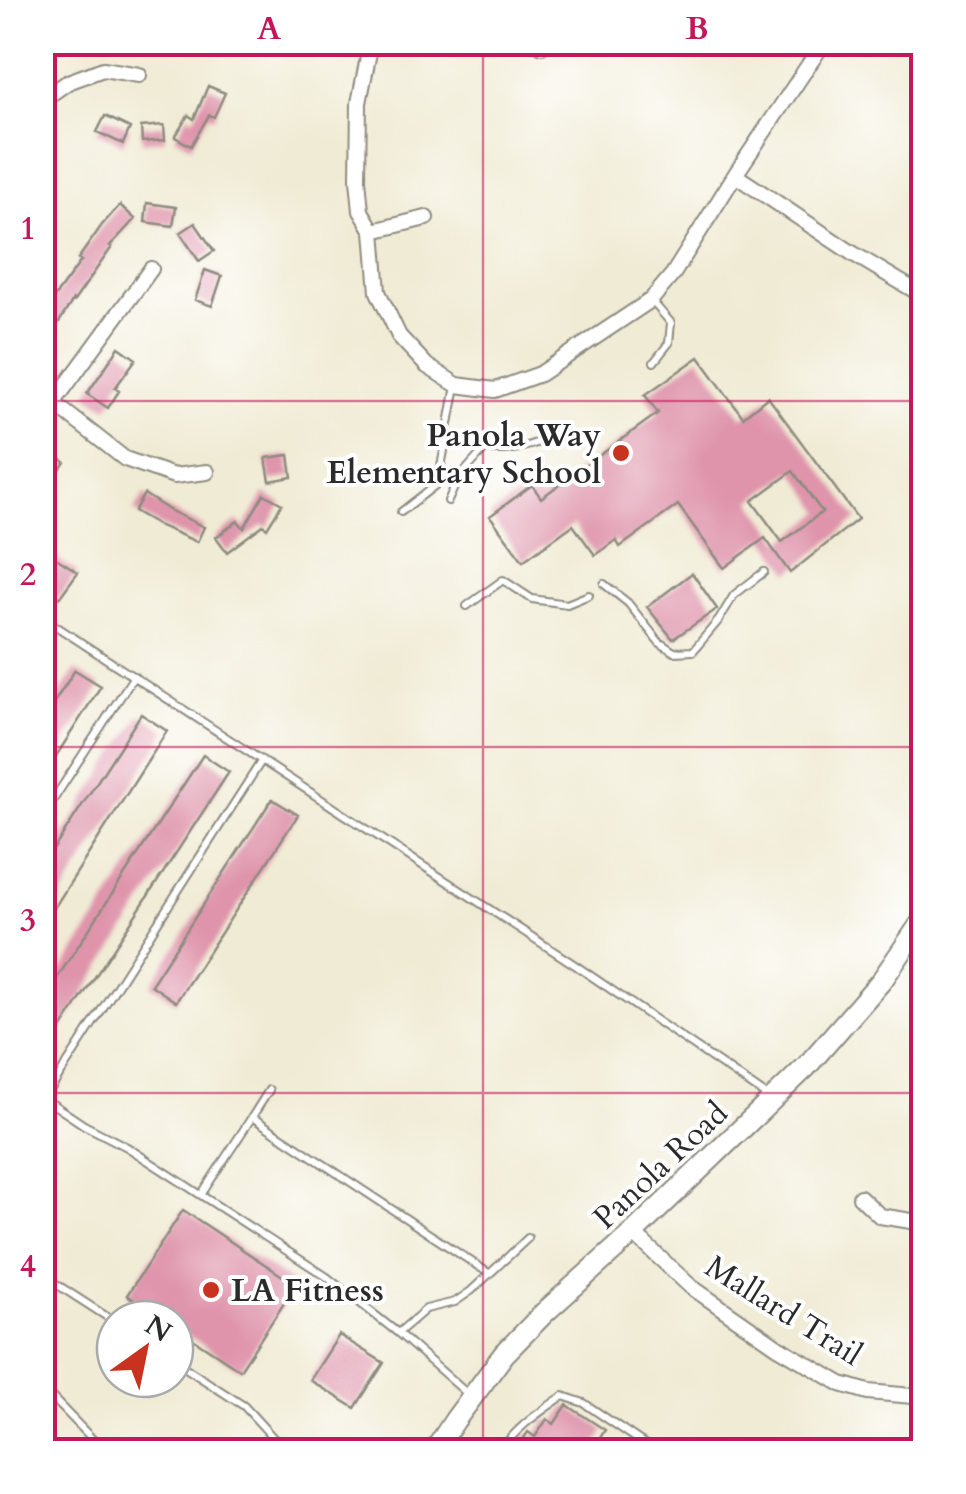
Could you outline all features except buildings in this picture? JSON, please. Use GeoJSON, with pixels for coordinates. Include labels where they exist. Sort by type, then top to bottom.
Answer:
{"type":"FeatureCollection","features":[{"type":"Feature","properties":{"kind":"main road","name":"Panola Road"},"geometry":{"type":"LineString","coordinates":[[434,1452],[504,1354],[806,1068],[882,980],[924,919]]}},
{"type":"Feature","properties":{"kind":"street"},"geometry":{"type":"LineString","coordinates":[[372,42],[359,103],[358,179],[362,211],[373,231],[378,292],[398,336],[426,366],[456,384],[495,390],[540,374],[651,300],[673,274],[824,42]]}},
{"type":"Feature","properties":{"kind":"street"},"geometry":{"type":"LineString","coordinates":[[42,100],[68,82],[102,69],[139,76]]}},
{"type":"Feature","properties":{"kind":"street"},"geometry":{"type":"LineString","coordinates":[[735,175],[924,296]]}},
{"type":"Feature","properties":{"kind":"street"},"geometry":{"type":"LineString","coordinates":[[373,231],[426,218]]}},
{"type":"Feature","properties":{"kind":"street"},"geometry":{"type":"LineString","coordinates":[[151,269],[48,398],[125,459],[174,476],[207,472]]}},
{"type":"Feature","properties":{"kind":"street"},"geometry":{"type":"LineString","coordinates":[[860,1197],[880,1216],[924,1223]]}},
{"type":"Feature","properties":{"kind":"street","name":"Mallard Trail"},"geometry":{"type":"LineString","coordinates":[[633,1233],[690,1286],[778,1347],[841,1384],[868,1392],[924,1396]]}},
{"type":"Feature","properties":{"kind":"lane"},"geometry":{"type":"LineString","coordinates":[[651,300],[671,323],[668,343],[654,362]]}},
{"type":"Feature","properties":{"kind":"lane"},"geometry":{"type":"LineString","coordinates":[[401,512],[438,483],[456,384]]}},
{"type":"Feature","properties":{"kind":"lane"},"geometry":{"type":"LineString","coordinates":[[446,438],[484,450],[516,451],[539,442]]}},
{"type":"Feature","properties":{"kind":"lane"},"geometry":{"type":"LineString","coordinates":[[448,501],[458,479],[484,450]]}},
{"type":"Feature","properties":{"kind":"lane"},"geometry":{"type":"LineString","coordinates":[[604,584],[628,603],[659,642],[674,652],[693,651],[734,595],[764,572]]}},
{"type":"Feature","properties":{"kind":"lane"},"geometry":{"type":"LineString","coordinates":[[467,606],[504,580],[532,599],[567,604],[589,595]]}},
{"type":"Feature","properties":{"kind":"lane"},"geometry":{"type":"LineString","coordinates":[[42,617],[575,965],[772,1100]]}},
{"type":"Feature","properties":{"kind":"lane"},"geometry":{"type":"LineString","coordinates":[[42,818],[134,676]]}},
{"type":"Feature","properties":{"kind":"lane"},"geometry":{"type":"LineString","coordinates":[[262,760],[44,1098],[127,1147],[327,1278],[471,1397]]}},
{"type":"Feature","properties":{"kind":"lane"},"geometry":{"type":"LineString","coordinates":[[201,1195],[269,1090]]}},
{"type":"Feature","properties":{"kind":"lane"},"geometry":{"type":"LineString","coordinates":[[252,1116],[490,1274]]}},
{"type":"Feature","properties":{"kind":"lane"},"geometry":{"type":"LineString","coordinates":[[398,1333],[426,1309],[454,1302],[528,1238]]}},
{"type":"Feature","properties":{"kind":"lane"},"geometry":{"type":"LineString","coordinates":[[42,1291],[46,1278],[95,1309]]}},
{"type":"Feature","properties":{"kind":"lane"},"geometry":{"type":"LineString","coordinates":[[195,1373],[244,1406],[290,1452]]}},
{"type":"Feature","properties":{"kind":"lane"},"geometry":{"type":"LineString","coordinates":[[42,1387],[105,1452]]}},
{"type":"Feature","properties":{"kind":"lane"},"geometry":{"type":"LineString","coordinates":[[500,1452],[524,1424],[562,1396],[584,1404],[656,1452]]}},
{"type":"Feature","properties":{"kind":"place","name":"Panola Way Elementary School"},"geometry":{"type":"Point","coordinates":[621,453]}},
{"type":"Feature","properties":{"kind":"place","name":"LA Fitness"},"geometry":{"type":"Point","coordinates":[211,1290]}}]}
